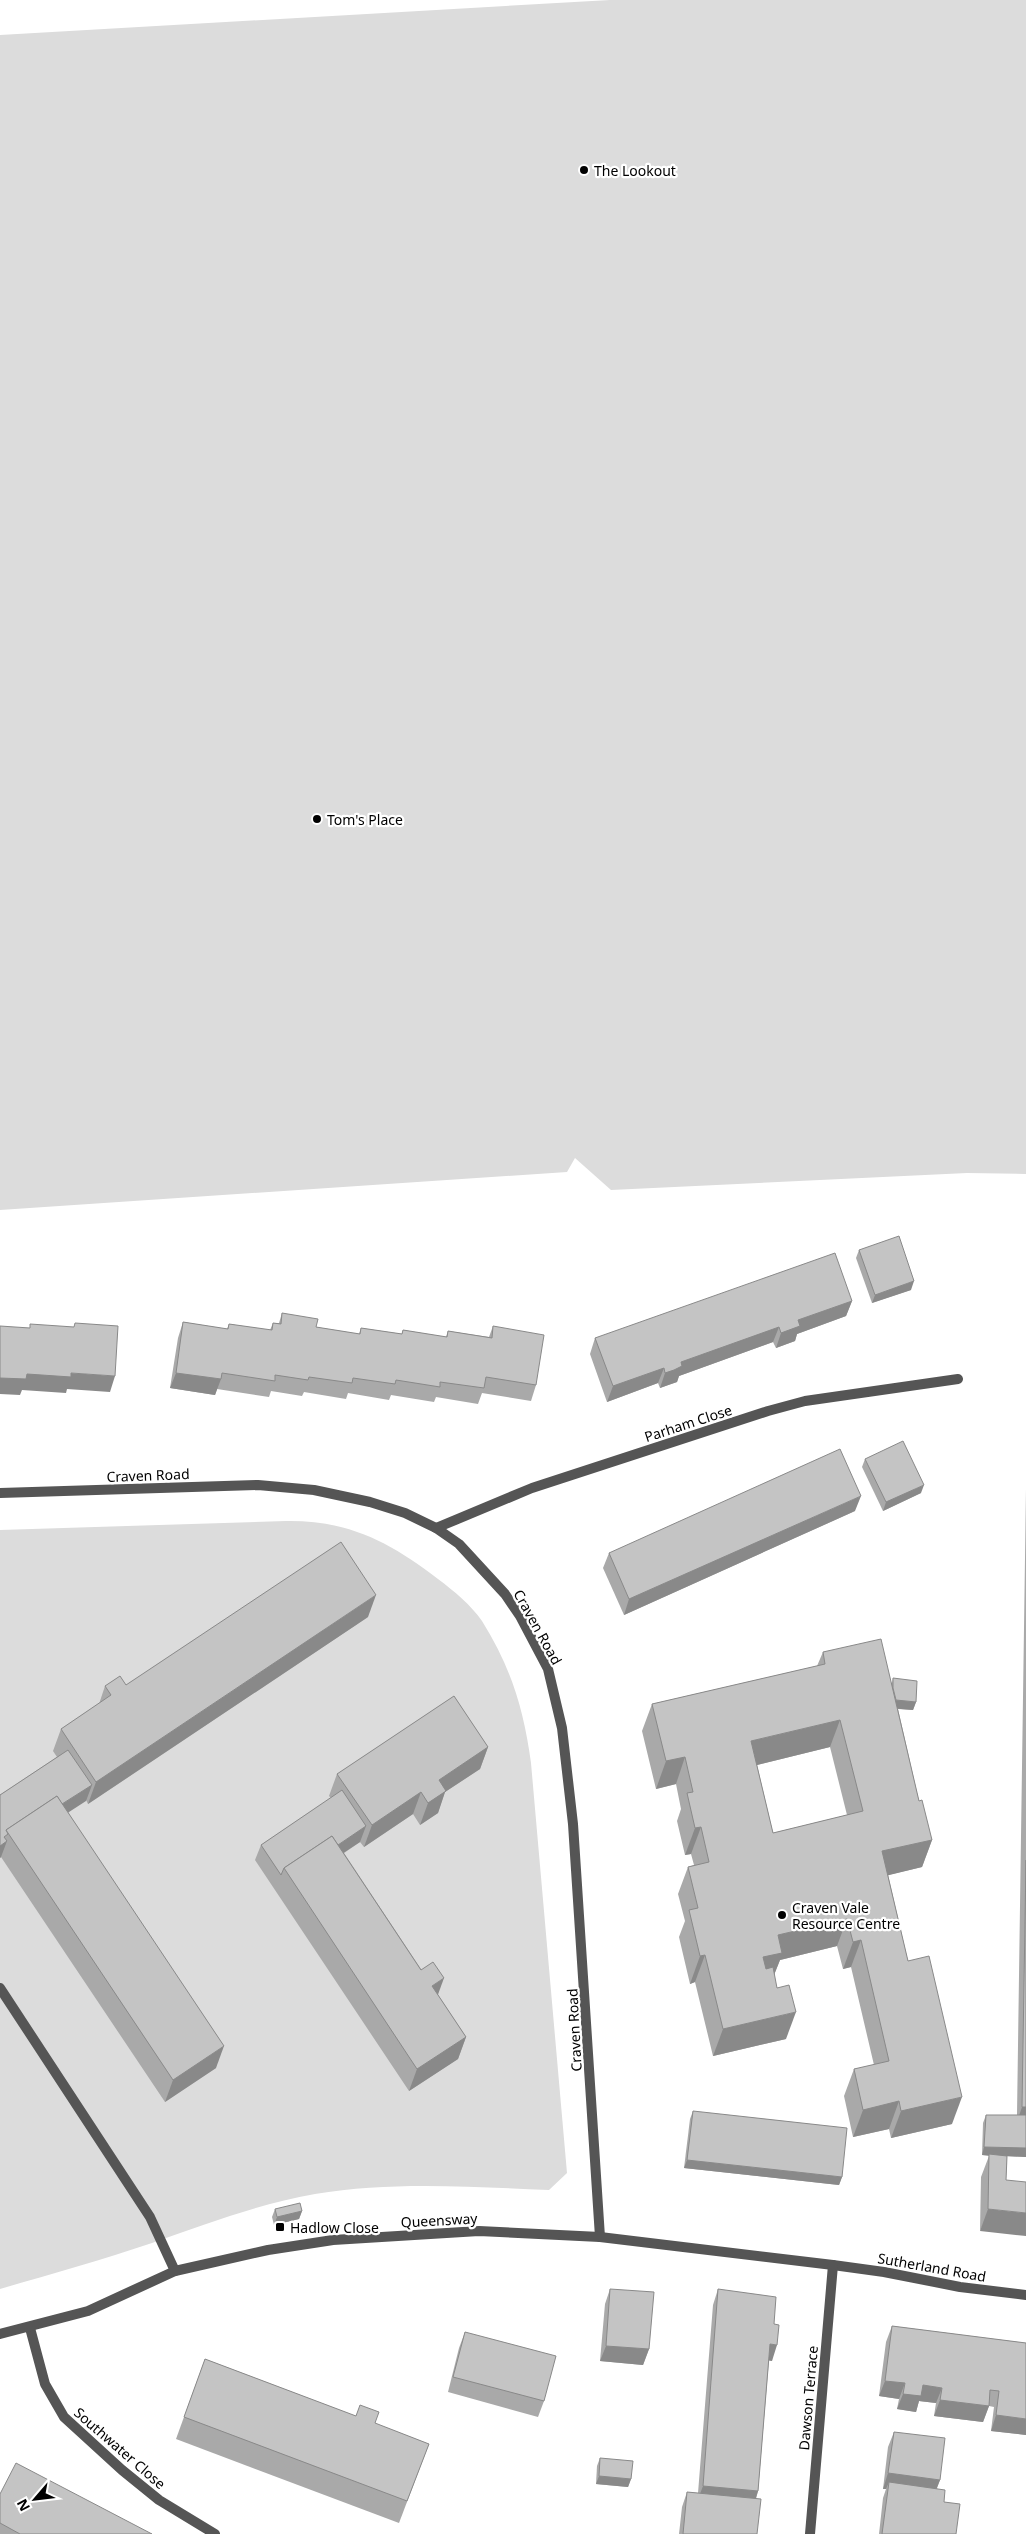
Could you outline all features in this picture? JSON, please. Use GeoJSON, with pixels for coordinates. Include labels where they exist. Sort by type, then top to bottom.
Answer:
{"type":"FeatureCollection","features":[{"type":"Feature","properties":{"kind":"street","name":"Parham Close"},"geometry":{"type":"LineString","coordinates":[[436,1528],[568,1476],[768,1411],[804,1401],[958,1378]]}},
{"type":"Feature","properties":{"kind":"street","name":"Craven Road"},"geometry":{"type":"LineString","coordinates":[[0,1493],[258,1485],[314,1490],[370,1502],[405,1513],[436,1528],[459,1544],[505,1594],[520,1616],[548,1669],[556,1700],[573,1824],[600,2237]]}},
{"type":"Feature","properties":{"kind":"street"},"geometry":{"type":"LineString","coordinates":[[0,1988],[150,2217],[175,2271]]}},
{"type":"Feature","properties":{"kind":"street","name":"Queensway"},"geometry":{"type":"LineString","coordinates":[[0,2334],[30,2328],[88,2310],[175,2271],[268,2250],[333,2240],[479,2231],[600,2237],[833,2265]]}},
{"type":"Feature","properties":{"kind":"street","name":"Sutherland Road"},"geometry":{"type":"LineString","coordinates":[[833,2265],[884,2272],[960,2287],[1026,2295]]}},
{"type":"Feature","properties":{"kind":"street","name":"Dawson Terrace"},"geometry":{"type":"LineString","coordinates":[[810,2534],[833,2265]]}},
{"type":"Feature","properties":{"kind":"street","name":"Southwater Close"},"geometry":{"type":"LineString","coordinates":[[30,2328],[45,2384],[64,2417],[122,2470],[159,2500],[215,2534]]}},
{"type":"Feature","properties":{"kind":"shaded area"},"geometry":{"type":"Polygon","coordinates":[[[610,0],[1026,0],[1026,1174],[967,1173],[611,1190],[575,1158],[567,1172],[0,1210],[0,35],[610,0]]]}},
{"type":"Feature","properties":{"kind":"shaded area"},"geometry":{"type":"Polygon","coordinates":[[[286,1521],[329,1524],[349,1529],[385,1544],[403,1554],[456,1593],[478,1615],[501,1655],[520,1707],[531,1763],[567,2173],[549,2190],[402,2186],[344,2190],[294,2198],[232,2215],[152,2243],[0,2289],[0,1530],[286,1521]]]}},
{"type":"Feature","properties":{"kind":"building"},"geometry":{"type":"Polygon","coordinates":[[[899,1236],[914,1281],[875,1295],[859,1250],[899,1236]]]}},
{"type":"Feature","properties":{"kind":"building"},"geometry":{"type":"Polygon","coordinates":[[[835,1253],[852,1301],[798,1320],[800,1326],[781,1333],[779,1327],[681,1362],[682,1366],[674,1370],[665,1373],[664,1368],[613,1386],[595,1338],[835,1253]]]}},
{"type":"Feature","properties":{"kind":"building"},"geometry":{"type":"Polygon","coordinates":[[[282,1313],[318,1319],[316,1327],[360,1334],[361,1328],[402,1334],[403,1330],[447,1337],[448,1331],[492,1338],[493,1326],[544,1335],[536,1385],[486,1377],[484,1388],[440,1382],[440,1387],[396,1380],[395,1384],[353,1378],[352,1383],[309,1377],[308,1380],[275,1375],[275,1381],[222,1373],[221,1379],[176,1373],[183,1322],[228,1329],[229,1324],[272,1330],[273,1323],[281,1324],[282,1313]]]}},
{"type":"Feature","properties":{"kind":"building"},"geometry":{"type":"Polygon","coordinates":[[[75,1323],[118,1326],[115,1376],[71,1373],[71,1377],[27,1374],[26,1379],[0,1378],[0,1326],[30,1328],[30,1324],[74,1327],[75,1323]]]}},
{"type":"Feature","properties":{"kind":"building"},"geometry":{"type":"Polygon","coordinates":[[[903,1441],[924,1485],[886,1502],[865,1459],[903,1441]]]}},
{"type":"Feature","properties":{"kind":"building"},"geometry":{"type":"Polygon","coordinates":[[[840,1449],[861,1496],[629,1599],[609,1553],[840,1449]]]}},
{"type":"Feature","properties":{"kind":"building"},"geometry":{"type":"Polygon","coordinates":[[[341,1542],[376,1595],[96,1782],[61,1729],[111,1695],[105,1686],[120,1676],[126,1685],[341,1542]]]}},
{"type":"Feature","properties":{"kind":"building","name":"Craven Vale Resource Centre"},"geometry":{"type":"Polygon","coordinates":[[[881,1639],[919,1801],[922,1800],[932,1840],[882,1851],[908,1961],[929,1956],[962,2097],[901,2111],[899,2101],[863,2110],[854,2069],[889,2061],[861,1940],[853,1942],[847,1919],[778,1935],[782,1953],[763,1957],[766,1969],[773,1967],[777,1988],[789,1985],[796,2012],[723,2029],[705,1955],[700,1956],[689,1910],[698,1908],[688,1867],[709,1862],[701,1827],[695,1828],[687,1793],[693,1792],[685,1757],[666,1761],[652,1704],[825,1664],[823,1652],[881,1639]],[[840,1720],[751,1741],[773,1833],[863,1811],[840,1720]]]}},
{"type":"Feature","properties":{"kind":"building"},"geometry":{"type":"Polygon","coordinates":[[[893,1678],[917,1681],[916,1702],[896,1700],[893,1678]]]}},
{"type":"Feature","properties":{"kind":"building"},"geometry":{"type":"Polygon","coordinates":[[[454,1696],[488,1747],[439,1780],[446,1791],[428,1803],[421,1792],[372,1825],[337,1774],[454,1696]]]}},
{"type":"Feature","properties":{"kind":"building"},"geometry":{"type":"Polygon","coordinates":[[[68,1750],[92,1785],[62,1804],[57,1796],[6,1830],[8,1834],[4,1837],[7,1841],[0,1846],[0,1795],[68,1750]]]}},
{"type":"Feature","properties":{"kind":"building"},"geometry":{"type":"Polygon","coordinates":[[[342,1790],[366,1826],[338,1845],[332,1836],[284,1868],[281,1875],[261,1845],[342,1790]]]}},
{"type":"Feature","properties":{"kind":"building"},"geometry":{"type":"Polygon","coordinates":[[[57,1796],[224,2046],[173,2080],[6,1830],[57,1796]]]}},
{"type":"Feature","properties":{"kind":"building"},"geometry":{"type":"Polygon","coordinates":[[[332,1836],[421,1970],[433,1962],[444,1978],[432,1986],[466,2037],[417,2069],[284,1868],[332,1836]]]}},
{"type":"Feature","properties":{"kind":"building"},"geometry":{"type":"Polygon","coordinates":[[[1026,1860],[1026,2107],[1022,2107],[1026,1860]]]}},
{"type":"Feature","properties":{"kind":"building"},"geometry":{"type":"Polygon","coordinates":[[[693,2111],[847,2128],[842,2177],[687,2160],[693,2111]]]}},
{"type":"Feature","properties":{"kind":"building"},"geometry":{"type":"Polygon","coordinates":[[[986,2115],[1026,2115],[1026,2148],[984,2147],[986,2115]]]}},
{"type":"Feature","properties":{"kind":"building"},"geometry":{"type":"Polygon","coordinates":[[[989,2154],[1007,2156],[1006,2180],[1026,2182],[1026,2213],[988,2209],[989,2154]]]}},
{"type":"Feature","properties":{"kind":"building"},"geometry":{"type":"Polygon","coordinates":[[[300,2203],[302,2211],[277,2217],[275,2209],[300,2203]]]}},
{"type":"Feature","properties":{"kind":"building"},"geometry":{"type":"Polygon","coordinates":[[[610,2289],[654,2292],[649,2349],[606,2346],[610,2289]]]}},
{"type":"Feature","properties":{"kind":"building"},"geometry":{"type":"Polygon","coordinates":[[[718,2289],[776,2297],[774,2324],[779,2325],[777,2345],[770,2344],[758,2491],[703,2486],[718,2289]]]}},
{"type":"Feature","properties":{"kind":"building"},"geometry":{"type":"Polygon","coordinates":[[[892,2326],[1026,2343],[1026,2419],[996,2415],[999,2391],[990,2390],[989,2406],[940,2400],[942,2388],[923,2385],[921,2396],[903,2394],[905,2383],[885,2381],[892,2326]]]}},
{"type":"Feature","properties":{"kind":"building"},"geometry":{"type":"Polygon","coordinates":[[[465,2332],[556,2356],[544,2401],[453,2377],[465,2332]]]}},
{"type":"Feature","properties":{"kind":"building"},"geometry":{"type":"Polygon","coordinates":[[[205,2359],[356,2416],[360,2405],[379,2412],[375,2423],[429,2444],[407,2501],[184,2417],[205,2359]]]}},
{"type":"Feature","properties":{"kind":"building"},"geometry":{"type":"Polygon","coordinates":[[[894,2432],[945,2438],[940,2480],[888,2473],[894,2432]]]}},
{"type":"Feature","properties":{"kind":"building"},"geometry":{"type":"Polygon","coordinates":[[[600,2458],[633,2461],[631,2479],[599,2476],[600,2458]]]}},
{"type":"Feature","properties":{"kind":"building"},"geometry":{"type":"Polygon","coordinates":[[[16,2463],[152,2534],[20,2534],[0,2523],[0,2494],[16,2463]]]}},
{"type":"Feature","properties":{"kind":"building"},"geometry":{"type":"Polygon","coordinates":[[[889,2482],[945,2490],[944,2502],[960,2504],[956,2534],[882,2534],[889,2482]]]}},
{"type":"Feature","properties":{"kind":"building"},"geometry":{"type":"Polygon","coordinates":[[[687,2492],[761,2499],[757,2534],[683,2534],[687,2492]]]}},
{"type":"Feature","properties":{"kind":"place","name":"The Lookout"},"geometry":{"type":"Point","coordinates":[584,170]}},
{"type":"Feature","properties":{"kind":"place","name":"Tom's Place"},"geometry":{"type":"Point","coordinates":[317,819]}},
{"type":"Feature","properties":{"kind":"place","name":"Craven Vale Resource Centre"},"geometry":{"type":"Point","coordinates":[782,1915]}},
{"type":"Feature","properties":{"kind":"place","name":"Hadlow Close"},"geometry":{"type":"Point","coordinates":[280,2227]}}]}
